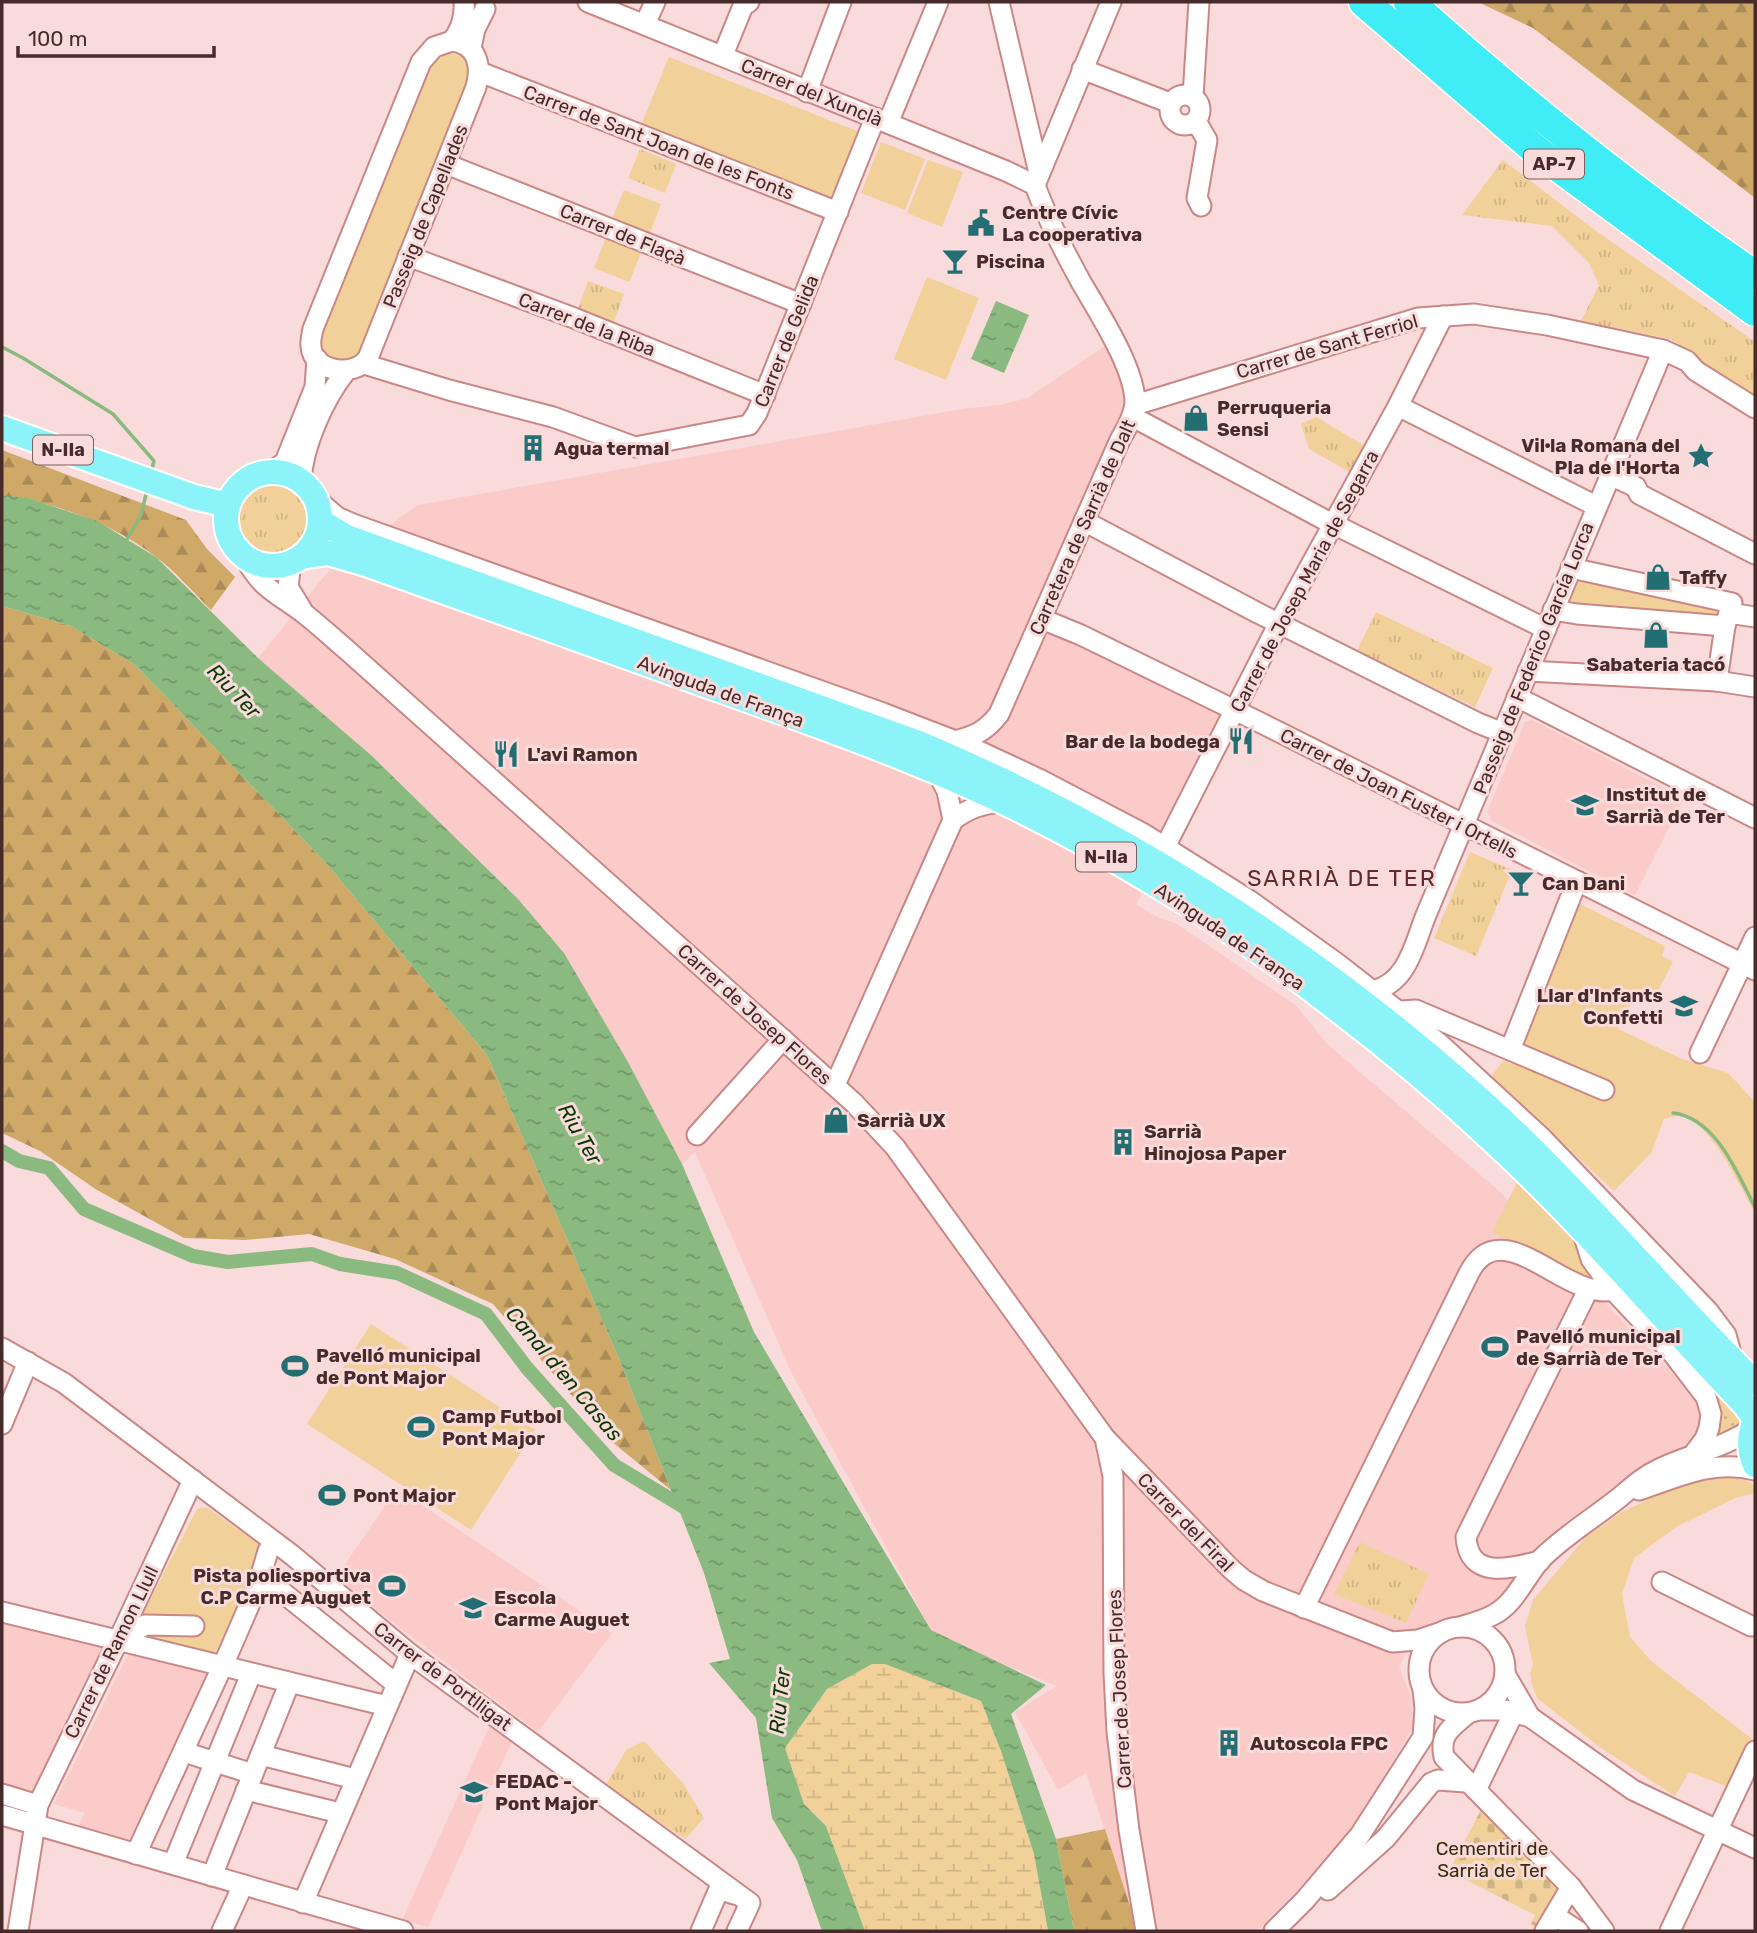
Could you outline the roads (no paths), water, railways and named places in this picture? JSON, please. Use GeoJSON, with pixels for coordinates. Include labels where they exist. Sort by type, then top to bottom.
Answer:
{"type":"FeatureCollection","features":[{"type":"Feature","properties":{"kind":"highway","name":"AP-7"},"geometry":{"type":"LineString","coordinates":[[1364,2],[1537,151],[1755,311]]}},
{"type":"Feature","properties":{"kind":"highway","name":"AP-7"},"geometry":{"type":"LineString","coordinates":[[1409,2],[1548,122],[1687,229],[1755,276]]}},
{"type":"Feature","properties":{"kind":"main road","name":"N-IIa"},"geometry":{"type":"LineString","coordinates":[[2,428],[228,506]]}},
{"type":"Feature","properties":{"kind":"main road","name":"N-IIa"},"geometry":{"type":"LineString","coordinates":[[271,472],[287,474],[312,500]]}},
{"type":"Feature","properties":{"kind":"main road"},"geometry":{"type":"LineString","coordinates":[[244,556],[233,544],[227,529],[228,506],[234,492],[244,482],[257,474],[271,472]]}},
{"type":"Feature","properties":{"kind":"main road"},"geometry":{"type":"LineString","coordinates":[[296,560],[317,538],[312,500]]}},
{"type":"Feature","properties":{"kind":"main road","name":"Avinguda de França"},"geometry":{"type":"LineString","coordinates":[[312,500],[347,537],[919,743],[988,773],[1133,847],[1198,887],[1315,965],[1383,1018],[1465,1086],[1543,1160],[1724,1366],[1754,1423]]}},
{"type":"Feature","properties":{"kind":"main road","name":"Avinguda de França"},"geometry":{"type":"LineString","coordinates":[[296,560],[328,553],[366,564],[773,709],[937,772],[1002,802],[1111,859],[1209,918],[1302,983],[1422,1077],[1477,1126],[1583,1233],[1724,1366],[1755,1383]]}},
{"type":"Feature","properties":{"kind":"main road","name":"N-IIa"},"geometry":{"type":"LineString","coordinates":[[244,556],[270,566],[296,560]]}},
{"type":"Feature","properties":{"kind":"main road"},"geometry":{"type":"LineString","coordinates":[[1754,1423],[1749,1450],[1755,1468]]}},
{"type":"Feature","properties":{"kind":"street"},"geometry":{"type":"LineString","coordinates":[[465,2],[477,9],[493,6]]}},
{"type":"Feature","properties":{"kind":"street"},"geometry":{"type":"LineString","coordinates":[[355,368],[328,367],[317,359],[310,347],[313,329],[421,62],[434,47],[452,41],[456,36],[465,14],[465,2]]}},
{"type":"Feature","properties":{"kind":"street","name":"Carrer del Xunclà"},"geometry":{"type":"LineString","coordinates":[[588,2],[1006,171],[1037,179]]}},
{"type":"Feature","properties":{"kind":"street"},"geometry":{"type":"LineString","coordinates":[[645,24],[655,2]]}},
{"type":"Feature","properties":{"kind":"street"},"geometry":{"type":"LineString","coordinates":[[723,55],[743,6],[749,2]]}},
{"type":"Feature","properties":{"kind":"street"},"geometry":{"type":"LineString","coordinates":[[807,92],[841,2]]}},
{"type":"Feature","properties":{"kind":"street","name":"Carrer de Gelida"},"geometry":{"type":"LineString","coordinates":[[355,368],[553,418],[635,447],[749,425],[765,395],[838,212],[938,2]]}},
{"type":"Feature","properties":{"kind":"street","name":"Carretera de Sarrià de Dalt"},"geometry":{"type":"LineString","coordinates":[[955,741],[975,736],[989,728],[998,715],[1134,411],[1128,371],[1052,227],[1037,179],[999,2]]}},
{"type":"Feature","properties":{"kind":"street"},"geometry":{"type":"LineString","coordinates":[[1037,179],[1111,2]]}},
{"type":"Feature","properties":{"kind":"street"},"geometry":{"type":"LineString","coordinates":[[1193,96],[1199,2]]}},
{"type":"Feature","properties":{"kind":"street"},"geometry":{"type":"LineString","coordinates":[[480,72],[471,48],[475,29],[493,6]]}},
{"type":"Feature","properties":{"kind":"street"},"geometry":{"type":"LineString","coordinates":[[452,41],[471,48]]}},
{"type":"Feature","properties":{"kind":"street"},"geometry":{"type":"LineString","coordinates":[[1082,69],[1170,103]]}},
{"type":"Feature","properties":{"kind":"street","name":"Passeig de Capellades"},"geometry":{"type":"LineString","coordinates":[[312,500],[306,450],[330,393],[373,349],[477,87],[480,72]]}},
{"type":"Feature","properties":{"kind":"street","name":"Carrer de Sant Joan de les Fonts"},"geometry":{"type":"LineString","coordinates":[[480,72],[838,212]]}},
{"type":"Feature","properties":{"kind":"street"},"geometry":{"type":"LineString","coordinates":[[1184,94],[1193,96],[1199,103],[1201,113],[1196,121],[1186,126],[1176,123],[1170,114],[1170,103],[1184,94]]}},
{"type":"Feature","properties":{"kind":"street"},"geometry":{"type":"LineString","coordinates":[[1196,121],[1207,140],[1197,198],[1201,206]]}},
{"type":"Feature","properties":{"kind":"street","name":"Carrer de Flaçà"},"geometry":{"type":"LineString","coordinates":[[446,164],[801,304]]}},
{"type":"Feature","properties":{"kind":"street","name":"Carrer de la Riba"},"geometry":{"type":"LineString","coordinates":[[408,256],[574,318],[765,395]]}},
{"type":"Feature","properties":{"kind":"street","name":"Carrer de Sant Ferriol"},"geometry":{"type":"LineString","coordinates":[[1134,411],[1418,318],[1474,314],[1663,350],[1687,361],[1696,371],[1755,408]]}},
{"type":"Feature","properties":{"kind":"street","name":"Carrer de Josep Maria de Segarra"},"geometry":{"type":"LineString","coordinates":[[1165,846],[1279,623],[1398,406],[1443,316]]}},
{"type":"Feature","properties":{"kind":"street","name":"Passeig de Federico García Lorca"},"geometry":{"type":"LineString","coordinates":[[1373,991],[1387,988],[1406,967],[1663,350]]}},
{"type":"Feature","properties":{"kind":"street"},"geometry":{"type":"LineString","coordinates":[[271,472],[285,462],[315,387],[317,359]]}},
{"type":"Feature","properties":{"kind":"street"},"geometry":{"type":"LineString","coordinates":[[1398,406],[1596,506]]}},
{"type":"Feature","properties":{"kind":"street"},"geometry":{"type":"LineString","coordinates":[[1134,411],[1334,523],[1545,629]]}},
{"type":"Feature","properties":{"kind":"street"},"geometry":{"type":"LineString","coordinates":[[1610,475],[1636,487],[1639,494],[1755,554]]}},
{"type":"Feature","properties":{"kind":"street","name":"Avinguda de França"},"geometry":{"type":"LineString","coordinates":[[312,500],[353,524],[955,741],[1049,785],[1165,846],[1249,900],[1399,1010],[1457,1059],[1542,1138],[1708,1311],[1726,1335],[1724,1366]]}},
{"type":"Feature","properties":{"kind":"street"},"geometry":{"type":"LineString","coordinates":[[1084,521],[1279,623],[1503,733]]}},
{"type":"Feature","properties":{"kind":"street","name":"Carrer de Josep Flores"},"geometry":{"type":"LineString","coordinates":[[244,556],[255,578],[279,599],[305,614],[835,1085],[895,1147],[1105,1438],[1113,1488],[1117,1732],[1121,1780],[1146,1931]]}},
{"type":"Feature","properties":{"kind":"street","name":"Carrer de Josep Flores"},"geometry":{"type":"LineString","coordinates":[[296,560],[288,587],[305,614]]}},
{"type":"Feature","properties":{"kind":"street"},"geometry":{"type":"LineString","coordinates":[[1571,568],[1732,603],[1717,681]]}},
{"type":"Feature","properties":{"kind":"street"},"geometry":{"type":"LineString","coordinates":[[1553,610],[1577,614],[1727,620],[1755,617]]}},
{"type":"Feature","properties":{"kind":"street","name":"Carrer de Joan Fuster i Ortells"},"geometry":{"type":"LineString","coordinates":[[1042,619],[1066,628],[1234,710],[1749,967]]}},
{"type":"Feature","properties":{"kind":"street"},"geometry":{"type":"LineString","coordinates":[[1528,671],[1717,681],[1755,687]]}},
{"type":"Feature","properties":{"kind":"street"},"geometry":{"type":"LineString","coordinates":[[1517,697],[1755,818]]}},
{"type":"Feature","properties":{"kind":"street","name":"Carretera de Sarrià de Dalt"},"geometry":{"type":"LineString","coordinates":[[996,759],[993,743],[998,715]]}},
{"type":"Feature","properties":{"kind":"street"},"geometry":{"type":"LineString","coordinates":[[937,772],[947,791],[953,820]]}},
{"type":"Feature","properties":{"kind":"street"},"geometry":{"type":"LineString","coordinates":[[835,1085],[953,820],[974,807],[1002,802]]}},
{"type":"Feature","properties":{"kind":"street"},"geometry":{"type":"LineString","coordinates":[[1510,1049],[1577,881]]}},
{"type":"Feature","properties":{"kind":"street"},"geometry":{"type":"LineString","coordinates":[[1700,1053],[1749,967],[1755,937]]}},
{"type":"Feature","properties":{"kind":"street","name":"Passeig de Federico García Lorca"},"geometry":{"type":"LineString","coordinates":[[1399,1010],[1405,991],[1406,967]]}},
{"type":"Feature","properties":{"kind":"street"},"geometry":{"type":"LineString","coordinates":[[1399,1010],[1416,1010],[1604,1090]]}},
{"type":"Feature","properties":{"kind":"street"},"geometry":{"type":"LineString","coordinates":[[697,1135],[783,1039]]}},
{"type":"Feature","properties":{"kind":"street"},"geometry":{"type":"LineString","coordinates":[[1583,1233],[1591,1259],[1613,1290],[1673,1354],[1706,1397],[1711,1414],[1705,1439],[1695,1452]]}},
{"type":"Feature","properties":{"kind":"street"},"geometry":{"type":"LineString","coordinates":[[1304,1608],[1474,1263],[1481,1255],[1499,1249],[1510,1251],[1588,1290],[1613,1290]]}},
{"type":"Feature","properties":{"kind":"street"},"geometry":{"type":"LineString","coordinates":[[1540,1560],[1491,1569],[1472,1557],[1466,1547],[1466,1537],[1588,1290]]}},
{"type":"Feature","properties":{"kind":"street","name":"Carrer de Portlligat"},"geometry":{"type":"LineString","coordinates":[[2,1348],[64,1383],[292,1555],[410,1654],[744,1899]]}},
{"type":"Feature","properties":{"kind":"street"},"geometry":{"type":"LineString","coordinates":[[1673,1354],[1724,1366]]}},
{"type":"Feature","properties":{"kind":"street"},"geometry":{"type":"LineString","coordinates":[[2,1424],[28,1362]]}},
{"type":"Feature","properties":{"kind":"street"},"geometry":{"type":"LineString","coordinates":[[1274,1931],[1305,1900],[1360,1835],[1423,1737],[1425,1717],[1419,1665],[1429,1642],[1438,1633],[1450,1628],[1494,1615],[1508,1604],[1540,1560],[1634,1484],[1658,1469],[1695,1452],[1733,1442],[1754,1423]]}},
{"type":"Feature","properties":{"kind":"street","name":"Carrer del Firal"},"geometry":{"type":"LineString","coordinates":[[1105,1438],[1244,1580],[1263,1591],[1392,1642],[1418,1640],[1438,1633]]}},
{"type":"Feature","properties":{"kind":"street"},"geometry":{"type":"LineString","coordinates":[[1621,1496],[1692,1472],[1723,1465],[1755,1468]]}},
{"type":"Feature","properties":{"kind":"street"},"geometry":{"type":"LineString","coordinates":[[1113,1488],[1129,1477],[1141,1477]]}},
{"type":"Feature","properties":{"kind":"street","name":"Carrer de Ramon Llull"},"geometry":{"type":"LineString","coordinates":[[18,1931],[38,1805],[193,1480]]}},
{"type":"Feature","properties":{"kind":"street"},"geometry":{"type":"LineString","coordinates":[[136,1854],[223,1665],[260,1580],[268,1551],[274,1544]]}},
{"type":"Feature","properties":{"kind":"street"},"geometry":{"type":"LineString","coordinates":[[260,1580],[271,1583],[397,1684]]}},
{"type":"Feature","properties":{"kind":"street"},"geometry":{"type":"LineString","coordinates":[[1662,1582],[1754,1623]]}},
{"type":"Feature","properties":{"kind":"street"},"geometry":{"type":"LineString","coordinates":[[1423,1737],[1468,1712],[1491,1703],[1499,1693],[1505,1667],[1504,1620],[1508,1604]]}},
{"type":"Feature","properties":{"kind":"street"},"geometry":{"type":"LineString","coordinates":[[2,1612],[387,1706]]}},
{"type":"Feature","properties":{"kind":"street"},"geometry":{"type":"LineString","coordinates":[[118,1641],[145,1625],[194,1626]]}},
{"type":"Feature","properties":{"kind":"street"},"geometry":{"type":"LineString","coordinates":[[1463,1626],[1476,1628],[1497,1643],[1522,1714]]}},
{"type":"Feature","properties":{"kind":"street"},"geometry":{"type":"LineString","coordinates":[[1392,1642],[1439,1707],[1468,1712],[1522,1714],[1633,1790],[1755,1849]]}},
{"type":"Feature","properties":{"kind":"street"},"geometry":{"type":"LineString","coordinates":[[303,1903],[410,1654]]}},
{"type":"Feature","properties":{"kind":"street"},"geometry":{"type":"LineString","coordinates":[[173,1864],[251,1674]]}},
{"type":"Feature","properties":{"kind":"street"},"geometry":{"type":"LineString","coordinates":[[212,1876],[289,1684]]}},
{"type":"Feature","properties":{"kind":"street"},"geometry":{"type":"LineString","coordinates":[[1468,1712],[1445,1735],[1442,1746],[1444,1758],[1571,1888],[1604,1931]]}},
{"type":"Feature","properties":{"kind":"street"},"geometry":{"type":"LineString","coordinates":[[1471,1786],[1522,1714]]}},
{"type":"Feature","properties":{"kind":"street"},"geometry":{"type":"LineString","coordinates":[[1670,1931],[1755,1751]]}},
{"type":"Feature","properties":{"kind":"street"},"geometry":{"type":"LineString","coordinates":[[184,1752],[216,1760],[249,1782],[340,1813]]}},
{"type":"Feature","properties":{"kind":"street"},"geometry":{"type":"LineString","coordinates":[[261,1755],[355,1779]]}},
{"type":"Feature","properties":{"kind":"street"},"geometry":{"type":"LineString","coordinates":[[1305,1900],[1328,1889],[1386,1838],[1431,1783],[1449,1780],[1471,1786]]}},
{"type":"Feature","properties":{"kind":"street"},"geometry":{"type":"LineString","coordinates":[[2,1794],[38,1805]]}},
{"type":"Feature","properties":{"kind":"street"},"geometry":{"type":"LineString","coordinates":[[2,1815],[403,1931]]}},
{"type":"Feature","properties":{"kind":"street"},"geometry":{"type":"LineString","coordinates":[[222,1931],[243,1885]]}},
{"type":"Feature","properties":{"kind":"street"},"geometry":{"type":"LineString","coordinates":[[1571,1888],[1550,1923],[1578,1931]]}},
{"type":"Feature","properties":{"kind":"street"},"geometry":{"type":"LineString","coordinates":[[701,1931],[719,1889],[744,1899],[737,1931]]}},
{"type":"Feature","properties":{"kind":"street"},"geometry":{"type":"LineString","coordinates":[[325,1931],[332,1912]]}},
{"type":"Feature","properties":{"kind":"water"},"geometry":{"type":"Polygon","coordinates":[[[996,301],[1029,315],[1004,373],[971,359],[996,301]]]}},
{"type":"Feature","properties":{"kind":"water","name":"Riu Ter"},"geometry":{"type":"Polygon","coordinates":[[[2,495],[28,498],[97,521],[156,557],[258,658],[372,756],[518,899],[564,953],[628,1062],[682,1164],[754,1332],[931,1630],[1046,1685],[1011,1714],[1056,1839],[1074,1931],[1048,1931],[1034,1854],[1001,1751],[981,1701],[885,1664],[872,1664],[827,1689],[785,1748],[804,1804],[826,1826],[865,1931],[822,1931],[797,1860],[772,1818],[756,1718],[709,1663],[730,1659],[704,1573],[619,1359],[487,1055],[326,863],[135,665],[71,626],[2,606],[2,495]]]}},
{"type":"Feature","properties":{"kind":"waterway"},"geometry":{"type":"LineString","coordinates":[[2,347],[113,414],[154,461],[151,473]]}},
{"type":"Feature","properties":{"kind":"waterway"},"geometry":{"type":"LineString","coordinates":[[126,541],[141,515],[147,490]]}},
{"type":"Feature","properties":{"kind":"waterway"},"geometry":{"type":"LineString","coordinates":[[1673,1113],[1688,1117],[1713,1136],[1755,1207]]}},
{"type":"Feature","properties":{"kind":"waterway","name":"Canal d'en Casas"},"geometry":{"type":"LineString","coordinates":[[2,1151],[19,1161],[49,1168],[84,1209],[193,1256],[228,1262],[312,1254],[340,1264],[397,1273],[486,1314],[527,1368],[614,1465],[692,1512]]}},
{"type":"Feature","properties":{"kind":"place","name":"Centre Cívic La cooperativa"},"geometry":{"type":"Point","coordinates":[981,223]}},
{"type":"Feature","properties":{"kind":"place","name":"Piscina"},"geometry":{"type":"Point","coordinates":[955,261]}},
{"type":"Feature","properties":{"kind":"place","name":"Perruqueria Sensi"},"geometry":{"type":"Point","coordinates":[1196,418]}},
{"type":"Feature","properties":{"kind":"place","name":"Agua termal"},"geometry":{"type":"Point","coordinates":[533,448]}},
{"type":"Feature","properties":{"kind":"place","name":"Vil·la Romana del Pla de l'Horta"},"geometry":{"type":"Point","coordinates":[1701,456]}},
{"type":"Feature","properties":{"kind":"place","name":"Taffy"},"geometry":{"type":"Point","coordinates":[1658,577]}},
{"type":"Feature","properties":{"kind":"place","name":"Sabateria tacó"},"geometry":{"type":"Point","coordinates":[1656,635]}},
{"type":"Feature","properties":{"kind":"place","name":"Bar de la bodega"},"geometry":{"type":"Point","coordinates":[1241,741]}},
{"type":"Feature","properties":{"kind":"place","name":"L'avi Ramon"},"geometry":{"type":"Point","coordinates":[506,754]}},
{"type":"Feature","properties":{"kind":"place","name":"Institut de Sarrià de Ter"},"geometry":{"type":"Point","coordinates":[1585,805]}},
{"type":"Feature","properties":{"kind":"place","name":"Can Dani"},"geometry":{"type":"Point","coordinates":[1521,883]}},
{"type":"Feature","properties":{"kind":"place","name":"Llar d'Infants Confetti"},"geometry":{"type":"Point","coordinates":[1684,1006]}},
{"type":"Feature","properties":{"kind":"place","name":"Sarrià UX"},"geometry":{"type":"Point","coordinates":[836,1120]}},
{"type":"Feature","properties":{"kind":"place","name":"Sarrià Hinojosa Paper"},"geometry":{"type":"Point","coordinates":[1123,1142]}},
{"type":"Feature","properties":{"kind":"place","name":"Pavelló municipal de Sarrià de Ter"},"geometry":{"type":"Point","coordinates":[1495,1347]}},
{"type":"Feature","properties":{"kind":"place","name":"Pavelló municipal de Pont Major"},"geometry":{"type":"Point","coordinates":[295,1366]}},
{"type":"Feature","properties":{"kind":"place","name":"Camp Futbol Pont Major"},"geometry":{"type":"Point","coordinates":[421,1427]}},
{"type":"Feature","properties":{"kind":"place","name":"Pont Major"},"geometry":{"type":"Point","coordinates":[332,1495]}},
{"type":"Feature","properties":{"kind":"place","name":"Pista poliesportiva C.P Carme Auguet"},"geometry":{"type":"Point","coordinates":[392,1586]}},
{"type":"Feature","properties":{"kind":"place","name":"Escola Carme Auguet"},"geometry":{"type":"Point","coordinates":[473,1608]}},
{"type":"Feature","properties":{"kind":"place","name":"Autoscola FPC"},"geometry":{"type":"Point","coordinates":[1229,1743]}},
{"type":"Feature","properties":{"kind":"place","name":"FEDAC - Pont Major"},"geometry":{"type":"Point","coordinates":[474,1792]}},
{"type":"Feature","properties":{"kind":"district","name":"SARRIÀ DE TER"},"geometry":{"type":"Point","coordinates":[1342,878]}},
{"type":"Feature","properties":{"kind":"park label","name":"Cementiri de Sarrià de Ter"},"geometry":{"type":"Point","coordinates":[1492,1859]}}]}
